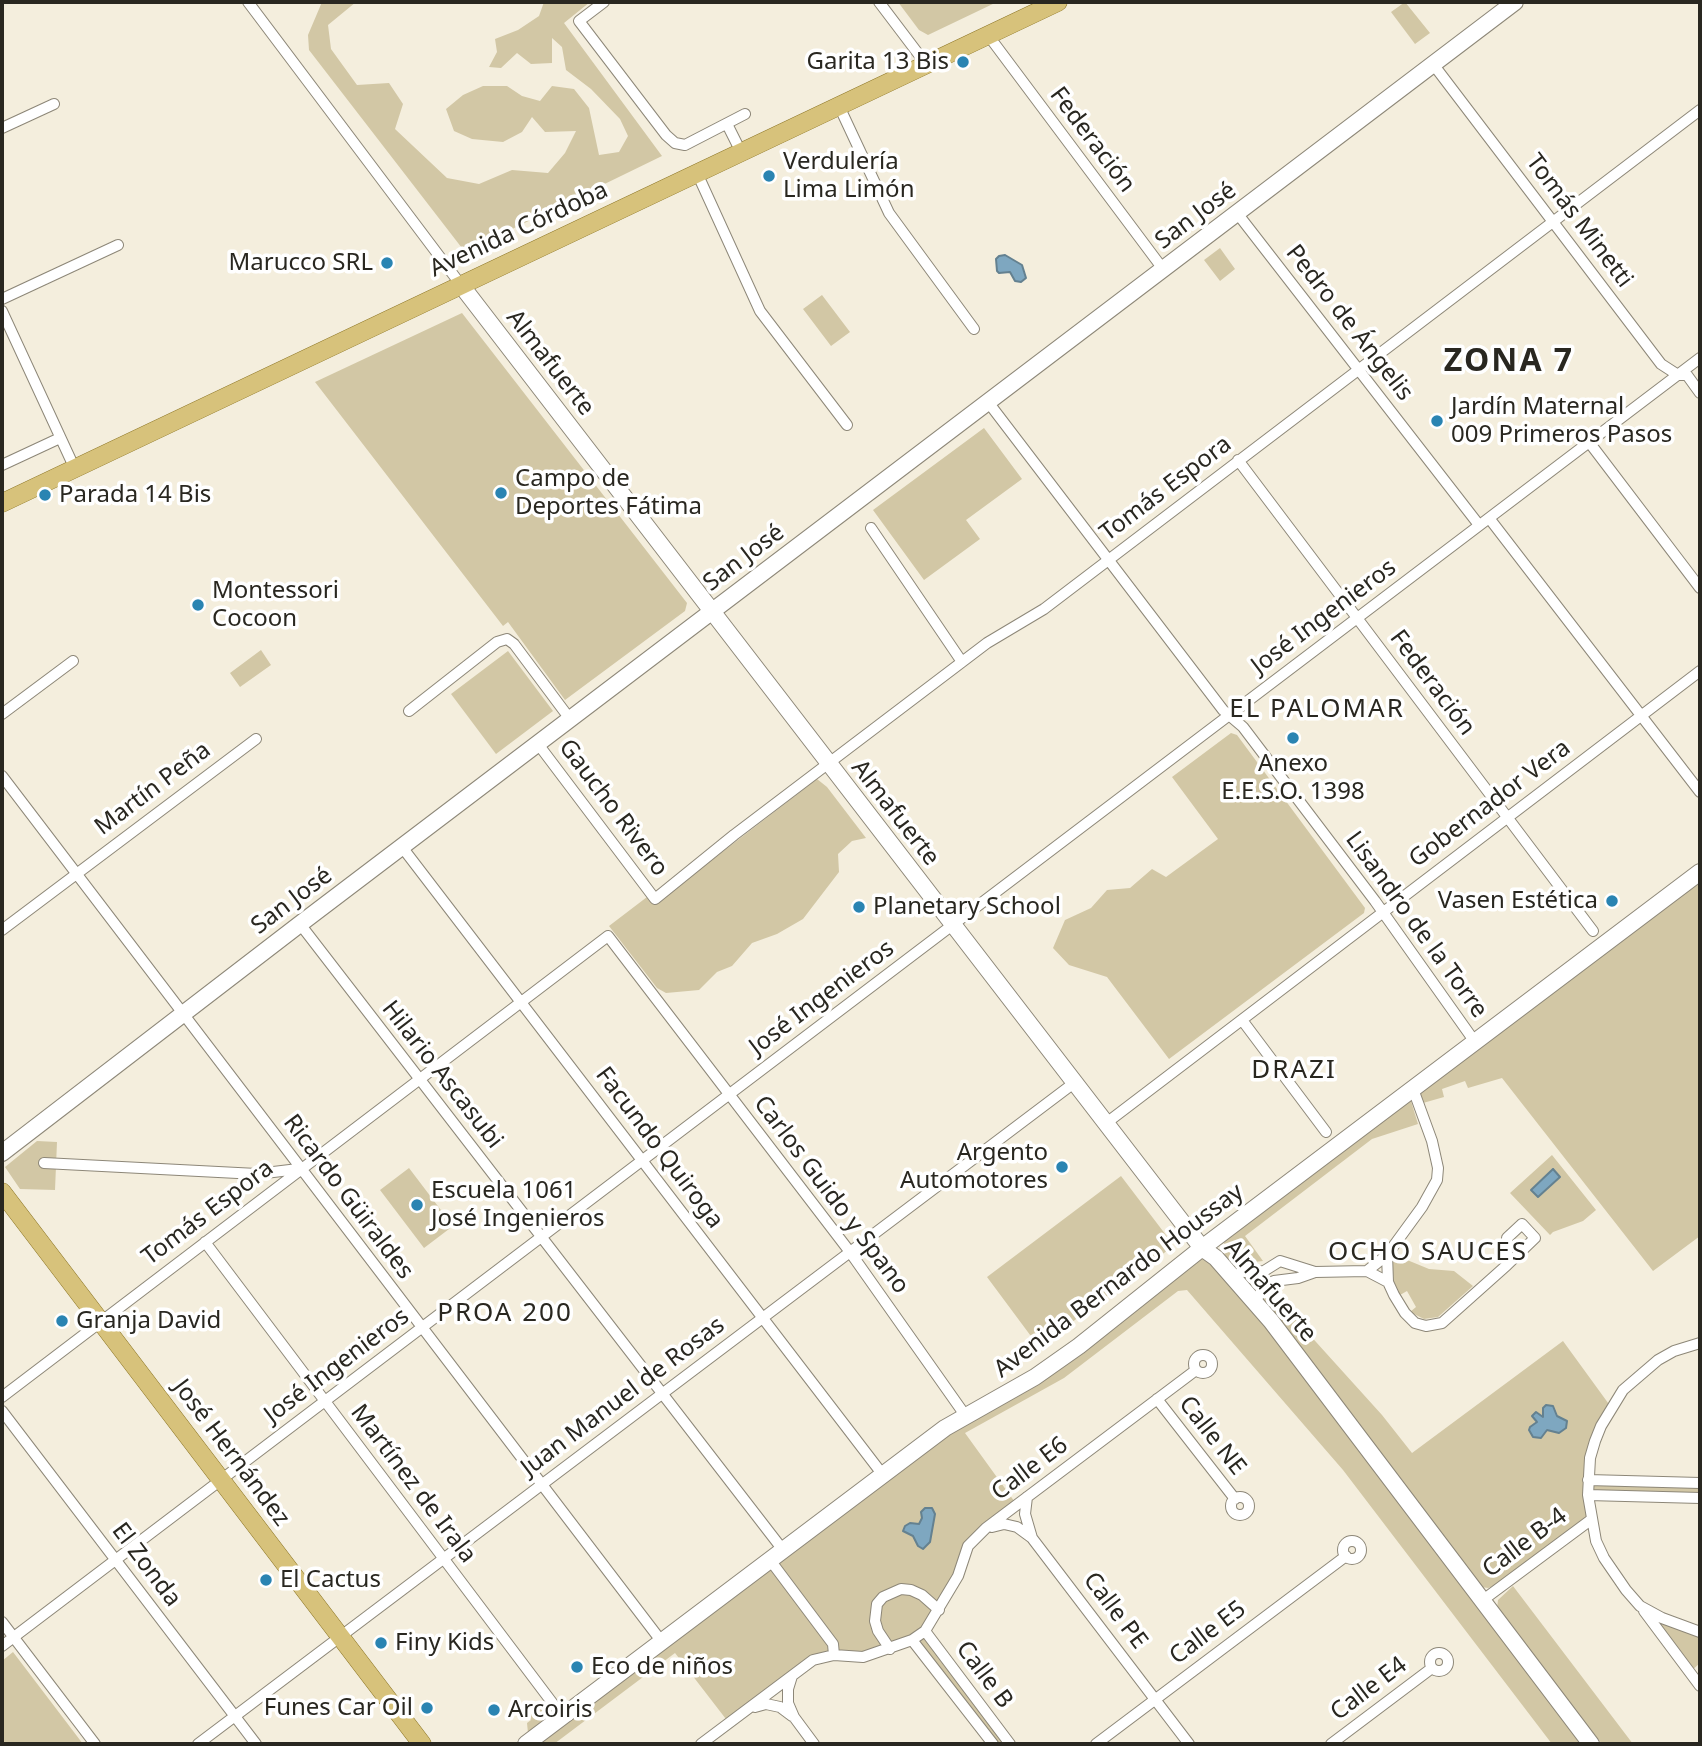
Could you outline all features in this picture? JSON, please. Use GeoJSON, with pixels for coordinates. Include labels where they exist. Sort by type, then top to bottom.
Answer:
{"type":"FeatureCollection","features":[{"type":"Feature","properties":{"kind":"main road","name":"Avenida Córdoba"},"geometry":{"type":"LineString","coordinates":[[2,503],[1058,2]]}},
{"type":"Feature","properties":{"kind":"main road","name":"José Hernández"},"geometry":{"type":"LineString","coordinates":[[2,1192],[422,1744]]}},
{"type":"Feature","properties":{"kind":"street","name":"Almafuerte"},"geometry":{"type":"LineString","coordinates":[[248,2],[461,285],[1105,1124],[1202,1248],[1216,1258],[1255,1301],[1591,1744]]}},
{"type":"Feature","properties":{"kind":"street"},"geometry":{"type":"LineString","coordinates":[[604,2],[579,21],[666,135],[675,143],[685,145],[745,114]]}},
{"type":"Feature","properties":{"kind":"street"},"geometry":{"type":"LineString","coordinates":[[879,2],[926,64]]}},
{"type":"Feature","properties":{"kind":"street","name":"San José"},"geometry":{"type":"LineString","coordinates":[[2,1153],[1515,2]]}},
{"type":"Feature","properties":{"kind":"street","name":"Federación"},"geometry":{"type":"LineString","coordinates":[[988,35],[1163,269]]}},
{"type":"Feature","properties":{"kind":"street","name":"Tomás Minetti"},"geometry":{"type":"LineString","coordinates":[[1433,64],[1661,364],[1678,374],[1687,375],[1700,393]]}},
{"type":"Feature","properties":{"kind":"street"},"geometry":{"type":"LineString","coordinates":[[2,128],[54,104]]}},
{"type":"Feature","properties":{"kind":"street"},"geometry":{"type":"LineString","coordinates":[[839,106],[889,213],[974,329]]}},
{"type":"Feature","properties":{"kind":"street","name":"Tomás Espora"},"geometry":{"type":"LineString","coordinates":[[655,898],[987,643],[1044,609],[1700,110]]}},
{"type":"Feature","properties":{"kind":"street"},"geometry":{"type":"LineString","coordinates":[[727,124],[741,152]]}},
{"type":"Feature","properties":{"kind":"street"},"geometry":{"type":"LineString","coordinates":[[697,173],[760,311],[847,425]]}},
{"type":"Feature","properties":{"kind":"street","name":"Pedro de Ángelis"},"geometry":{"type":"LineString","coordinates":[[1237,213],[1479,525]]}},
{"type":"Feature","properties":{"kind":"street"},"geometry":{"type":"LineString","coordinates":[[2,299],[118,245]]}},
{"type":"Feature","properties":{"kind":"street"},"geometry":{"type":"LineString","coordinates":[[2,311],[75,469]]}},
{"type":"Feature","properties":{"kind":"street","name":"José Ingenieros"},"geometry":{"type":"LineString","coordinates":[[2,1646],[1700,358]]}},
{"type":"Feature","properties":{"kind":"street","name":"Lisandro de la Torre"},"geometry":{"type":"LineString","coordinates":[[988,402],[1229,715],[1243,727],[1475,1042]]}},
{"type":"Feature","properties":{"kind":"street"},"geometry":{"type":"LineString","coordinates":[[2,465],[60,438]]}},
{"type":"Feature","properties":{"kind":"street"},"geometry":{"type":"LineString","coordinates":[[1589,442],[1700,587]]}},
{"type":"Feature","properties":{"kind":"street","name":"Federación"},"geometry":{"type":"LineString","coordinates":[[1238,460],[1593,931]]}},
{"type":"Feature","properties":{"kind":"street"},"geometry":{"type":"LineString","coordinates":[[1489,518],[1700,792]]}},
{"type":"Feature","properties":{"kind":"street"},"geometry":{"type":"LineString","coordinates":[[871,528],[962,662]]}},
{"type":"Feature","properties":{"kind":"street","name":"Gaucho Rivero"},"geometry":{"type":"LineString","coordinates":[[408,711],[497,642],[507,639],[514,644],[570,719]]}},
{"type":"Feature","properties":{"kind":"street"},"geometry":{"type":"LineString","coordinates":[[2,714],[73,661]]}},
{"type":"Feature","properties":{"kind":"street","name":"Gobernador Vera"},"geometry":{"type":"LineString","coordinates":[[1105,1124],[1700,671]]}},
{"type":"Feature","properties":{"kind":"street","name":"Martín Peña"},"geometry":{"type":"LineString","coordinates":[[2,930],[256,739]]}},
{"type":"Feature","properties":{"kind":"street","name":"Gaucho Rivero"},"geometry":{"type":"LineString","coordinates":[[538,744],[655,898]]}},
{"type":"Feature","properties":{"kind":"street","name":"Ricardo Güiraldes"},"geometry":{"type":"LineString","coordinates":[[2,776],[662,1642]]}},
{"type":"Feature","properties":{"kind":"street","name":"Facundo Quiroga"},"geometry":{"type":"LineString","coordinates":[[402,847],[883,1475]]}},
{"type":"Feature","properties":{"kind":"street","name":"Avenida Bernardo Houssay"},"geometry":{"type":"LineString","coordinates":[[526,1744],[965,1415],[999,1399],[1057,1362],[1202,1248],[1700,872]]}},
{"type":"Feature","properties":{"kind":"street","name":"Hilario Ascasubi"},"geometry":{"type":"LineString","coordinates":[[300,924],[783,1550]]}},
{"type":"Feature","properties":{"kind":"street","name":"Tomás Espora"},"geometry":{"type":"LineString","coordinates":[[2,1396],[608,936]]}},
{"type":"Feature","properties":{"kind":"street","name":"Carlos Guido y Spano"},"geometry":{"type":"LineString","coordinates":[[608,936],[850,1252],[965,1415]]}},
{"type":"Feature","properties":{"kind":"street"},"geometry":{"type":"LineString","coordinates":[[1242,1020],[1326,1132]]}},
{"type":"Feature","properties":{"kind":"street","name":"Juan Manuel de Rosas"},"geometry":{"type":"LineString","coordinates":[[198,1744],[1074,1083]]}},
{"type":"Feature","properties":{"kind":"street"},"geometry":{"type":"LineString","coordinates":[[1367,1271],[1387,1255],[1422,1207],[1437,1180],[1438,1168],[1432,1141],[1413,1089]]}},
{"type":"Feature","properties":{"kind":"street"},"geometry":{"type":"LineString","coordinates":[[44,1163],[257,1174],[301,1169]]}},
{"type":"Feature","properties":{"kind":"street","name":"Martínez de Irala"},"geometry":{"type":"LineString","coordinates":[[205,1242],[563,1717]]}},
{"type":"Feature","properties":{"kind":"street"},"geometry":{"type":"LineString","coordinates":[[1387,1255],[1388,1282],[1405,1314],[1415,1323],[1426,1326],[1443,1323],[1507,1265]]}},
{"type":"Feature","properties":{"kind":"street"},"geometry":{"type":"LineString","coordinates":[[1234,1278],[1241,1272],[1264,1271],[1280,1261],[1315,1272]]}},
{"type":"Feature","properties":{"kind":"street"},"geometry":{"type":"LineString","coordinates":[[1264,1271],[1265,1285]]}},
{"type":"Feature","properties":{"kind":"street"},"geometry":{"type":"LineString","coordinates":[[1255,1301],[1265,1285],[1315,1272],[1367,1271],[1388,1282]]}},
{"type":"Feature","properties":{"kind":"street"},"geometry":{"type":"LineString","coordinates":[[1700,1343],[1674,1351],[1658,1360],[1623,1390],[1601,1426],[1590,1458],[1588,1480],[1596,1541],[1604,1558],[1700,1686]]}},
{"type":"Feature","properties":{"kind":"street","name":"Calle E6"},"geometry":{"type":"LineString","coordinates":[[925,1631],[958,1576],[968,1546],[986,1528],[1196,1370]]}},
{"type":"Feature","properties":{"kind":"street","name":"Calle NE"},"geometry":{"type":"LineString","coordinates":[[1157,1399],[1235,1499]]}},
{"type":"Feature","properties":{"kind":"street","name":"El Zonda"},"geometry":{"type":"LineString","coordinates":[[2,1411],[256,1744]]}},
{"type":"Feature","properties":{"kind":"street"},"geometry":{"type":"LineString","coordinates":[[1588,1480],[1700,1483]]}},
{"type":"Feature","properties":{"kind":"street"},"geometry":{"type":"LineString","coordinates":[[1589,1500],[1602,1496],[1700,1498]]}},
{"type":"Feature","properties":{"kind":"street","name":"Calle PE"},"geometry":{"type":"LineString","coordinates":[[1027,1497],[1025,1514],[1032,1538]]}},
{"type":"Feature","properties":{"kind":"street","name":"Calle B-4"},"geometry":{"type":"LineString","coordinates":[[1483,1600],[1592,1519]]}},
{"type":"Feature","properties":{"kind":"street","name":"Calle PE"},"geometry":{"type":"LineString","coordinates":[[986,1528],[1004,1524],[1017,1527],[1032,1538],[1189,1744]]}},
{"type":"Feature","properties":{"kind":"street","name":"Calle E5"},"geometry":{"type":"LineString","coordinates":[[1096,1744],[1346,1556]]}},
{"type":"Feature","properties":{"kind":"street"},"geometry":{"type":"LineString","coordinates":[[770,1560],[833,1644],[834,1655]]}},
{"type":"Feature","properties":{"kind":"street"},"geometry":{"type":"LineString","coordinates":[[890,1648],[878,1631],[875,1621],[877,1604],[883,1597],[901,1589],[911,1590],[922,1595],[939,1610]]}},
{"type":"Feature","properties":{"kind":"street"},"geometry":{"type":"LineString","coordinates":[[1640,1606],[1662,1618],[1700,1632]]}},
{"type":"Feature","properties":{"kind":"street"},"geometry":{"type":"LineString","coordinates":[[2,1622],[95,1744]]}},
{"type":"Feature","properties":{"kind":"street"},"geometry":{"type":"LineString","coordinates":[[701,1744],[813,1660],[834,1655],[863,1657],[912,1640],[925,1631]]}},
{"type":"Feature","properties":{"kind":"street","name":"Calle B"},"geometry":{"type":"LineString","coordinates":[[925,1631],[1010,1744]]}},
{"type":"Feature","properties":{"kind":"street","name":"Calle B"},"geometry":{"type":"LineString","coordinates":[[912,1640],[993,1744]]}},
{"type":"Feature","properties":{"kind":"street"},"geometry":{"type":"LineString","coordinates":[[1690,1672],[1700,1663]]}},
{"type":"Feature","properties":{"kind":"street","name":"Calle E4"},"geometry":{"type":"LineString","coordinates":[[1331,1744],[1432,1668]]}},
{"type":"Feature","properties":{"kind":"street"},"geometry":{"type":"LineString","coordinates":[[792,1676],[788,1703],[794,1717],[814,1744]]}},
{"type":"Feature","properties":{"kind":"street"},"geometry":{"type":"LineString","coordinates":[[750,1708],[766,1704],[780,1707],[794,1717]]}},
{"type":"Feature","properties":{"kind":"shaded area"},"geometry":{"type":"Polygon","coordinates":[[[322,2],[356,2],[328,25],[331,49],[357,85],[389,83],[403,104],[395,129],[447,178],[479,184],[512,170],[548,173],[565,153],[576,131],[545,132],[532,117],[522,132],[503,142],[472,139],[454,131],[446,109],[463,95],[483,86],[507,86],[522,96],[540,101],[552,86],[574,89],[589,108],[599,155],[619,152],[628,136],[620,119],[591,89],[566,70],[562,47],[552,38],[552,63],[531,64],[517,53],[501,68],[489,67],[497,52],[495,39],[518,30],[539,16],[544,2],[590,2],[564,23],[662,156],[465,252],[309,50],[308,35],[322,2]]]}},
{"type":"Feature","properties":{"kind":"shaded area"},"geometry":{"type":"Polygon","coordinates":[[[898,2],[997,2],[928,35],[919,30],[898,2]]]}},
{"type":"Feature","properties":{"kind":"shaded area"},"geometry":{"type":"Polygon","coordinates":[[[1405,2],[1430,33],[1415,44],[1391,12],[1405,2]]]}},
{"type":"Feature","properties":{"kind":"shaded area"},"geometry":{"type":"Polygon","coordinates":[[[1220,248],[1235,269],[1220,281],[1204,260],[1220,248]]]}},
{"type":"Feature","properties":{"kind":"shaded area"},"geometry":{"type":"Polygon","coordinates":[[[822,295],[850,332],[831,346],[803,309],[822,295]]]}},
{"type":"Feature","properties":{"kind":"shaded area","name":"Campo de Deportes Fátima"},"geometry":{"type":"Polygon","coordinates":[[[462,313],[687,603],[685,611],[565,700],[508,622],[503,626],[315,382],[462,313]]]}},
{"type":"Feature","properties":{"kind":"shaded area"},"geometry":{"type":"Polygon","coordinates":[[[984,428],[1022,479],[966,520],[980,539],[924,580],[873,510],[984,428]]]}},
{"type":"Feature","properties":{"kind":"shaded area"},"geometry":{"type":"Polygon","coordinates":[[[261,650],[271,665],[240,687],[230,673],[261,650]]]}},
{"type":"Feature","properties":{"kind":"shaded area"},"geometry":{"type":"Polygon","coordinates":[[[508,651],[553,711],[496,754],[451,694],[508,651]]]}},
{"type":"Feature","properties":{"kind":"shaded area"},"geometry":{"type":"Polygon","coordinates":[[[1231,733],[1237,735],[1365,908],[1364,913],[1169,1059],[1107,977],[1069,965],[1053,948],[1065,920],[1091,908],[1107,890],[1130,888],[1152,869],[1166,877],[1218,839],[1172,777],[1231,733]]]}},
{"type":"Feature","properties":{"kind":"shaded area"},"geometry":{"type":"Polygon","coordinates":[[[817,779],[827,787],[866,838],[852,841],[838,854],[839,872],[803,919],[777,934],[752,943],[732,966],[717,972],[699,990],[666,993],[657,988],[609,926],[647,897],[660,900],[817,779]]]}},
{"type":"Feature","properties":{"kind":"shaded area"},"geometry":{"type":"Polygon","coordinates":[[[1700,872],[1700,1236],[1653,1271],[1502,1078],[1468,1088],[1465,1081],[1442,1089],[1444,1097],[1423,1103],[1419,1091],[1700,872]]]}},
{"type":"Feature","properties":{"kind":"shaded area"},"geometry":{"type":"Polygon","coordinates":[[[1410,1098],[1418,1124],[1372,1139],[1245,1236],[1263,1261],[1234,1267],[1225,1257],[1224,1240],[1410,1098]]]}},
{"type":"Feature","properties":{"kind":"shaded area"},"geometry":{"type":"Polygon","coordinates":[[[37,1141],[57,1142],[55,1190],[20,1189],[5,1167],[37,1141]]]}},
{"type":"Feature","properties":{"kind":"shaded area"},"geometry":{"type":"Polygon","coordinates":[[[1552,1155],[1596,1210],[1583,1221],[1550,1235],[1510,1193],[1552,1155]]]}},
{"type":"Feature","properties":{"kind":"shaded area"},"geometry":{"type":"Polygon","coordinates":[[[409,1168],[453,1226],[424,1248],[380,1190],[409,1168]]]}},
{"type":"Feature","properties":{"kind":"shaded area"},"geometry":{"type":"Polygon","coordinates":[[[1121,1176],[1172,1243],[1168,1250],[1039,1347],[987,1277],[1121,1176]]]}},
{"type":"Feature","properties":{"kind":"shaded area"},"geometry":{"type":"Polygon","coordinates":[[[1202,1248],[1216,1258],[1591,1744],[1552,1744],[1343,1470],[1187,1290],[1178,1291],[1064,1378],[965,1433],[1017,1505],[968,1546],[925,1631],[1010,1744],[993,1744],[912,1640],[880,1652],[813,1660],[729,1723],[675,1653],[554,1744],[526,1744],[907,1457],[999,1399],[1202,1248]]]}},
{"type":"Feature","properties":{"kind":"shaded area"},"geometry":{"type":"Polygon","coordinates":[[[1395,1255],[1429,1269],[1454,1271],[1473,1286],[1438,1317],[1424,1319],[1410,1312],[1416,1307],[1407,1291],[1400,1295],[1394,1282],[1392,1264],[1395,1255]]]}},
{"type":"Feature","properties":{"kind":"shaded area"},"geometry":{"type":"Polygon","coordinates":[[[1271,1285],[1271,1291],[1279,1301],[1382,1415],[1412,1453],[1563,1341],[1611,1407],[1589,1480],[1700,1483],[1700,1498],[1588,1495],[1592,1519],[1497,1585],[1481,1587],[1263,1302],[1262,1298],[1271,1285]]]}},
{"type":"Feature","properties":{"kind":"shaded area"},"geometry":{"type":"Polygon","coordinates":[[[1513,1586],[1633,1744],[1602,1744],[1497,1609],[1498,1600],[1513,1586]]]}},
{"type":"Feature","properties":{"kind":"shaded area"},"geometry":{"type":"Polygon","coordinates":[[[1640,1606],[1700,1632],[1700,1663],[1690,1672],[1640,1606]]]}},
{"type":"Feature","properties":{"kind":"shaded area"},"geometry":{"type":"Polygon","coordinates":[[[13,1652],[83,1744],[2,1744],[2,1661],[13,1652]]]}},
{"type":"Feature","properties":{"kind":"shaded area"},"geometry":{"type":"Polygon","coordinates":[[[542,1702],[550,1717],[528,1733],[527,1723],[531,1720],[527,1716],[529,1709],[542,1702]]]}},
{"type":"Feature","properties":{"kind":"water"},"geometry":{"type":"Polygon","coordinates":[[[1005,255],[1022,265],[1026,278],[1021,282],[1015,281],[1010,272],[997,271],[996,259],[1005,255]]]}},
{"type":"Feature","properties":{"kind":"water"},"geometry":{"type":"Polygon","coordinates":[[[1553,1169],[1560,1177],[1538,1197],[1531,1190],[1553,1169]]]}},
{"type":"Feature","properties":{"kind":"water"},"geometry":{"type":"Polygon","coordinates":[[[1546,1405],[1553,1406],[1557,1416],[1567,1421],[1566,1428],[1559,1433],[1547,1430],[1541,1438],[1533,1437],[1529,1430],[1537,1422],[1532,1416],[1536,1412],[1543,1417],[1543,1408],[1546,1405]]]}},
{"type":"Feature","properties":{"kind":"water"},"geometry":{"type":"Polygon","coordinates":[[[925,1508],[932,1508],[935,1514],[930,1542],[923,1549],[918,1546],[913,1536],[903,1531],[910,1523],[919,1524],[921,1512],[925,1508]]]}},
{"type":"Feature","properties":{"kind":"place","name":"Garita 13 Bis"},"geometry":{"type":"Point","coordinates":[963,62]}},
{"type":"Feature","properties":{"kind":"place","name":"Verdulería Lima Limón"},"geometry":{"type":"Point","coordinates":[769,176]}},
{"type":"Feature","properties":{"kind":"place","name":"Marucco SRL"},"geometry":{"type":"Point","coordinates":[387,263]}},
{"type":"Feature","properties":{"kind":"place","name":"Jardín Maternal 009 Primeros Pasos"},"geometry":{"type":"Point","coordinates":[1437,421]}},
{"type":"Feature","properties":{"kind":"place","name":"Campo de Deportes Fátima"},"geometry":{"type":"Point","coordinates":[501,493]}},
{"type":"Feature","properties":{"kind":"place","name":"Parada 14 Bis"},"geometry":{"type":"Point","coordinates":[45,495]}},
{"type":"Feature","properties":{"kind":"place","name":"Montessori Cocoon"},"geometry":{"type":"Point","coordinates":[198,605]}},
{"type":"Feature","properties":{"kind":"place","name":"Anexo E.E.S.O. 1398"},"geometry":{"type":"Point","coordinates":[1293,738]}},
{"type":"Feature","properties":{"kind":"place","name":"Vasen Estética"},"geometry":{"type":"Point","coordinates":[1612,901]}},
{"type":"Feature","properties":{"kind":"place","name":"Planetary School"},"geometry":{"type":"Point","coordinates":[859,907]}},
{"type":"Feature","properties":{"kind":"place","name":"Argento Automotores"},"geometry":{"type":"Point","coordinates":[1062,1167]}},
{"type":"Feature","properties":{"kind":"place","name":"Escuela 1061 José Ingenieros"},"geometry":{"type":"Point","coordinates":[417,1205]}},
{"type":"Feature","properties":{"kind":"place","name":"Granja David"},"geometry":{"type":"Point","coordinates":[62,1321]}},
{"type":"Feature","properties":{"kind":"place","name":"El Cactus"},"geometry":{"type":"Point","coordinates":[266,1580]}},
{"type":"Feature","properties":{"kind":"place","name":"Finy Kids"},"geometry":{"type":"Point","coordinates":[381,1643]}},
{"type":"Feature","properties":{"kind":"place","name":"Eco de niños"},"geometry":{"type":"Point","coordinates":[577,1667]}},
{"type":"Feature","properties":{"kind":"place","name":"Funes Car Oil"},"geometry":{"type":"Point","coordinates":[427,1708]}},
{"type":"Feature","properties":{"kind":"place","name":"Arcoiris"},"geometry":{"type":"Point","coordinates":[494,1710]}},
{"type":"Feature","properties":{"kind":"district","name":"ZONA 7"},"geometry":{"type":"Point","coordinates":[1509,362]}},
{"type":"Feature","properties":{"kind":"district","name":"EL PALOMAR"},"geometry":{"type":"Point","coordinates":[1317,710]}},
{"type":"Feature","properties":{"kind":"district","name":"DRAZI"},"geometry":{"type":"Point","coordinates":[1294,1071]}},
{"type":"Feature","properties":{"kind":"district","name":"OCHO SAUCES"},"geometry":{"type":"Point","coordinates":[1428,1253]}},
{"type":"Feature","properties":{"kind":"district","name":"PROA 200"},"geometry":{"type":"Point","coordinates":[505,1314]}}]}
